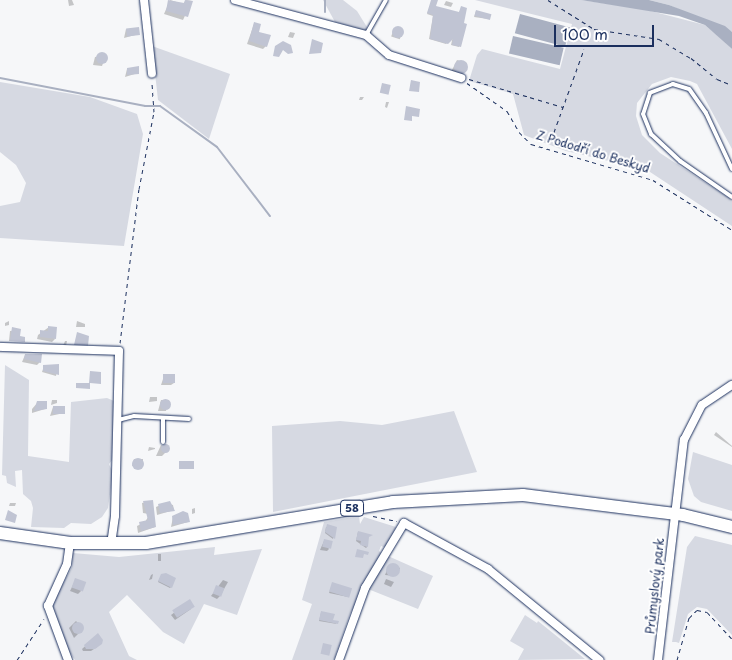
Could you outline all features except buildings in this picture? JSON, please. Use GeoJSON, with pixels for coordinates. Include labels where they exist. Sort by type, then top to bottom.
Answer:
{"type":"FeatureCollection","features":[{"type":"Feature","properties":{"kind":"main road","name":"58"},"geometry":{"type":"LineString","coordinates":[[0,532],[70,543],[111,545],[176,540],[393,502],[462,496],[523,495],[673,513],[732,527]]}},
{"type":"Feature","properties":{"kind":"street"},"geometry":{"type":"LineString","coordinates":[[144,0],[152,74]]}},
{"type":"Feature","properties":{"kind":"street"},"geometry":{"type":"LineString","coordinates":[[235,0],[366,35],[389,55],[461,78]]}},
{"type":"Feature","properties":{"kind":"street"},"geometry":{"type":"LineString","coordinates":[[0,347],[119,351],[118,420],[111,545]]}},
{"type":"Feature","properties":{"kind":"street","name":"Průmyslový park"},"geometry":{"type":"LineString","coordinates":[[658,660],[667,602],[673,513],[687,430],[702,406],[732,384]]}},
{"type":"Feature","properties":{"kind":"street"},"geometry":{"type":"LineString","coordinates":[[339,660],[365,588],[404,523],[488,569],[594,659]]}},
{"type":"Feature","properties":{"kind":"street"},"geometry":{"type":"LineString","coordinates":[[68,660],[49,612],[49,600],[67,564],[70,543]]}},
{"type":"Feature","properties":{"kind":"lane"},"geometry":{"type":"LineString","coordinates":[[366,35],[386,0]]}},
{"type":"Feature","properties":{"kind":"lane"},"geometry":{"type":"LineString","coordinates":[[732,169],[706,114],[689,89],[673,84],[650,93],[643,114],[651,134],[680,161],[732,197]]}},
{"type":"Feature","properties":{"kind":"lane"},"geometry":{"type":"LineString","coordinates":[[118,420],[134,416],[189,419]]}},
{"type":"Feature","properties":{"kind":"lane"},"geometry":{"type":"LineString","coordinates":[[163,418],[163,442]]}},
{"type":"Feature","properties":{"kind":"path"},"geometry":{"type":"LineString","coordinates":[[548,0],[594,29],[659,39],[691,58],[717,79],[732,85]]}},
{"type":"Feature","properties":{"kind":"path"},"geometry":{"type":"LineString","coordinates":[[554,132],[584,49]]}},
{"type":"Feature","properties":{"kind":"path"},"geometry":{"type":"LineString","coordinates":[[119,351],[139,189],[154,112],[152,74]]}},
{"type":"Feature","properties":{"kind":"path","name":"Z Pododří do Beskyd"},"geometry":{"type":"LineString","coordinates":[[461,78],[507,112],[519,132],[531,144],[654,180],[732,230]]}},
{"type":"Feature","properties":{"kind":"path"},"geometry":{"type":"LineString","coordinates":[[469,79],[563,107]]}},
{"type":"Feature","properties":{"kind":"path"},"geometry":{"type":"LineString","coordinates":[[367,515],[404,523]]}},
{"type":"Feature","properties":{"kind":"path"},"geometry":{"type":"LineString","coordinates":[[677,660],[689,618],[697,610],[707,612],[732,638]]}},
{"type":"Feature","properties":{"kind":"path"},"geometry":{"type":"LineString","coordinates":[[17,660],[49,612]]}},
{"type":"Feature","properties":{"kind":"shaded area"},"geometry":{"type":"Polygon","coordinates":[[[323,0],[343,0],[357,11],[370,32],[335,22],[323,0]]]}},
{"type":"Feature","properties":{"kind":"shaded area"},"geometry":{"type":"Polygon","coordinates":[[[475,0],[581,0],[643,9],[705,25],[718,36],[732,49],[732,149],[697,84],[690,81],[671,77],[652,84],[637,103],[636,116],[642,135],[660,153],[732,200],[732,226],[647,170],[566,151],[524,135],[513,94],[469,81],[477,55],[482,49],[560,69],[572,24],[475,0]]]}},
{"type":"Feature","properties":{"kind":"shaded area"},"geometry":{"type":"Polygon","coordinates":[[[649,0],[732,0],[732,32],[669,5],[649,0]]]}},
{"type":"Feature","properties":{"kind":"shaded area"},"geometry":{"type":"Polygon","coordinates":[[[152,46],[230,74],[209,139],[158,100],[152,46]]]}},
{"type":"Feature","properties":{"kind":"shaded area"},"geometry":{"type":"Polygon","coordinates":[[[0,82],[90,97],[137,114],[143,134],[124,246],[0,238],[0,206],[20,202],[26,183],[16,165],[0,152],[0,82]]]}},
{"type":"Feature","properties":{"kind":"shaded area"},"geometry":{"type":"Polygon","coordinates":[[[5,365],[29,380],[28,456],[69,462],[71,402],[107,398],[114,401],[113,459],[109,464],[113,473],[108,508],[102,517],[91,524],[71,523],[64,528],[31,527],[33,508],[31,501],[23,494],[22,470],[15,471],[16,487],[7,483],[6,476],[2,475],[5,365]]]}},
{"type":"Feature","properties":{"kind":"shaded area"},"geometry":{"type":"Polygon","coordinates":[[[454,411],[477,472],[273,512],[272,426],[340,421],[382,425],[454,411]]]}},
{"type":"Feature","properties":{"kind":"shaded area"},"geometry":{"type":"Polygon","coordinates":[[[693,452],[732,465],[732,511],[701,502],[694,496],[688,479],[693,452]]]}},
{"type":"Feature","properties":{"kind":"shaded area"},"geometry":{"type":"Polygon","coordinates":[[[359,516],[360,524],[364,517],[396,527],[386,548],[381,546],[379,551],[383,554],[350,614],[334,660],[292,660],[312,604],[302,600],[324,522],[359,516]]]}},
{"type":"Feature","properties":{"kind":"shaded area"},"geometry":{"type":"Polygon","coordinates":[[[695,536],[732,545],[732,635],[707,609],[697,607],[688,614],[679,643],[672,642],[687,547],[695,536]]]}},
{"type":"Feature","properties":{"kind":"shaded area"},"geometry":{"type":"Polygon","coordinates":[[[215,547],[214,555],[262,549],[237,615],[204,604],[184,644],[163,632],[127,595],[109,612],[129,656],[137,660],[75,660],[69,651],[52,604],[72,567],[73,553],[119,557],[215,547]]]}},
{"type":"Feature","properties":{"kind":"shaded area"},"geometry":{"type":"Polygon","coordinates":[[[388,556],[433,576],[418,609],[368,589],[388,556]]]}},
{"type":"Feature","properties":{"kind":"shaded area"},"geometry":{"type":"Polygon","coordinates":[[[525,615],[537,623],[538,621],[585,659],[518,660],[524,649],[510,641],[525,615]]]}},
{"type":"Feature","properties":{"kind":"water"},"geometry":{"type":"Polygon","coordinates":[[[581,0],[649,0],[669,5],[725,26],[732,32],[732,49],[705,25],[679,16],[581,0]]]}},
{"type":"Feature","properties":{"kind":"water"},"geometry":{"type":"Polygon","coordinates":[[[520,14],[570,27],[565,47],[515,33],[520,14]]]}},
{"type":"Feature","properties":{"kind":"water"},"geometry":{"type":"Polygon","coordinates":[[[513,36],[564,48],[560,65],[509,54],[513,36]]]}},
{"type":"Feature","properties":{"kind":"waterway"},"geometry":{"type":"LineString","coordinates":[[325,0],[325,12]]}},
{"type":"Feature","properties":{"kind":"waterway"},"geometry":{"type":"LineString","coordinates":[[0,78],[145,106],[160,106],[217,147],[270,216]]}}]}
